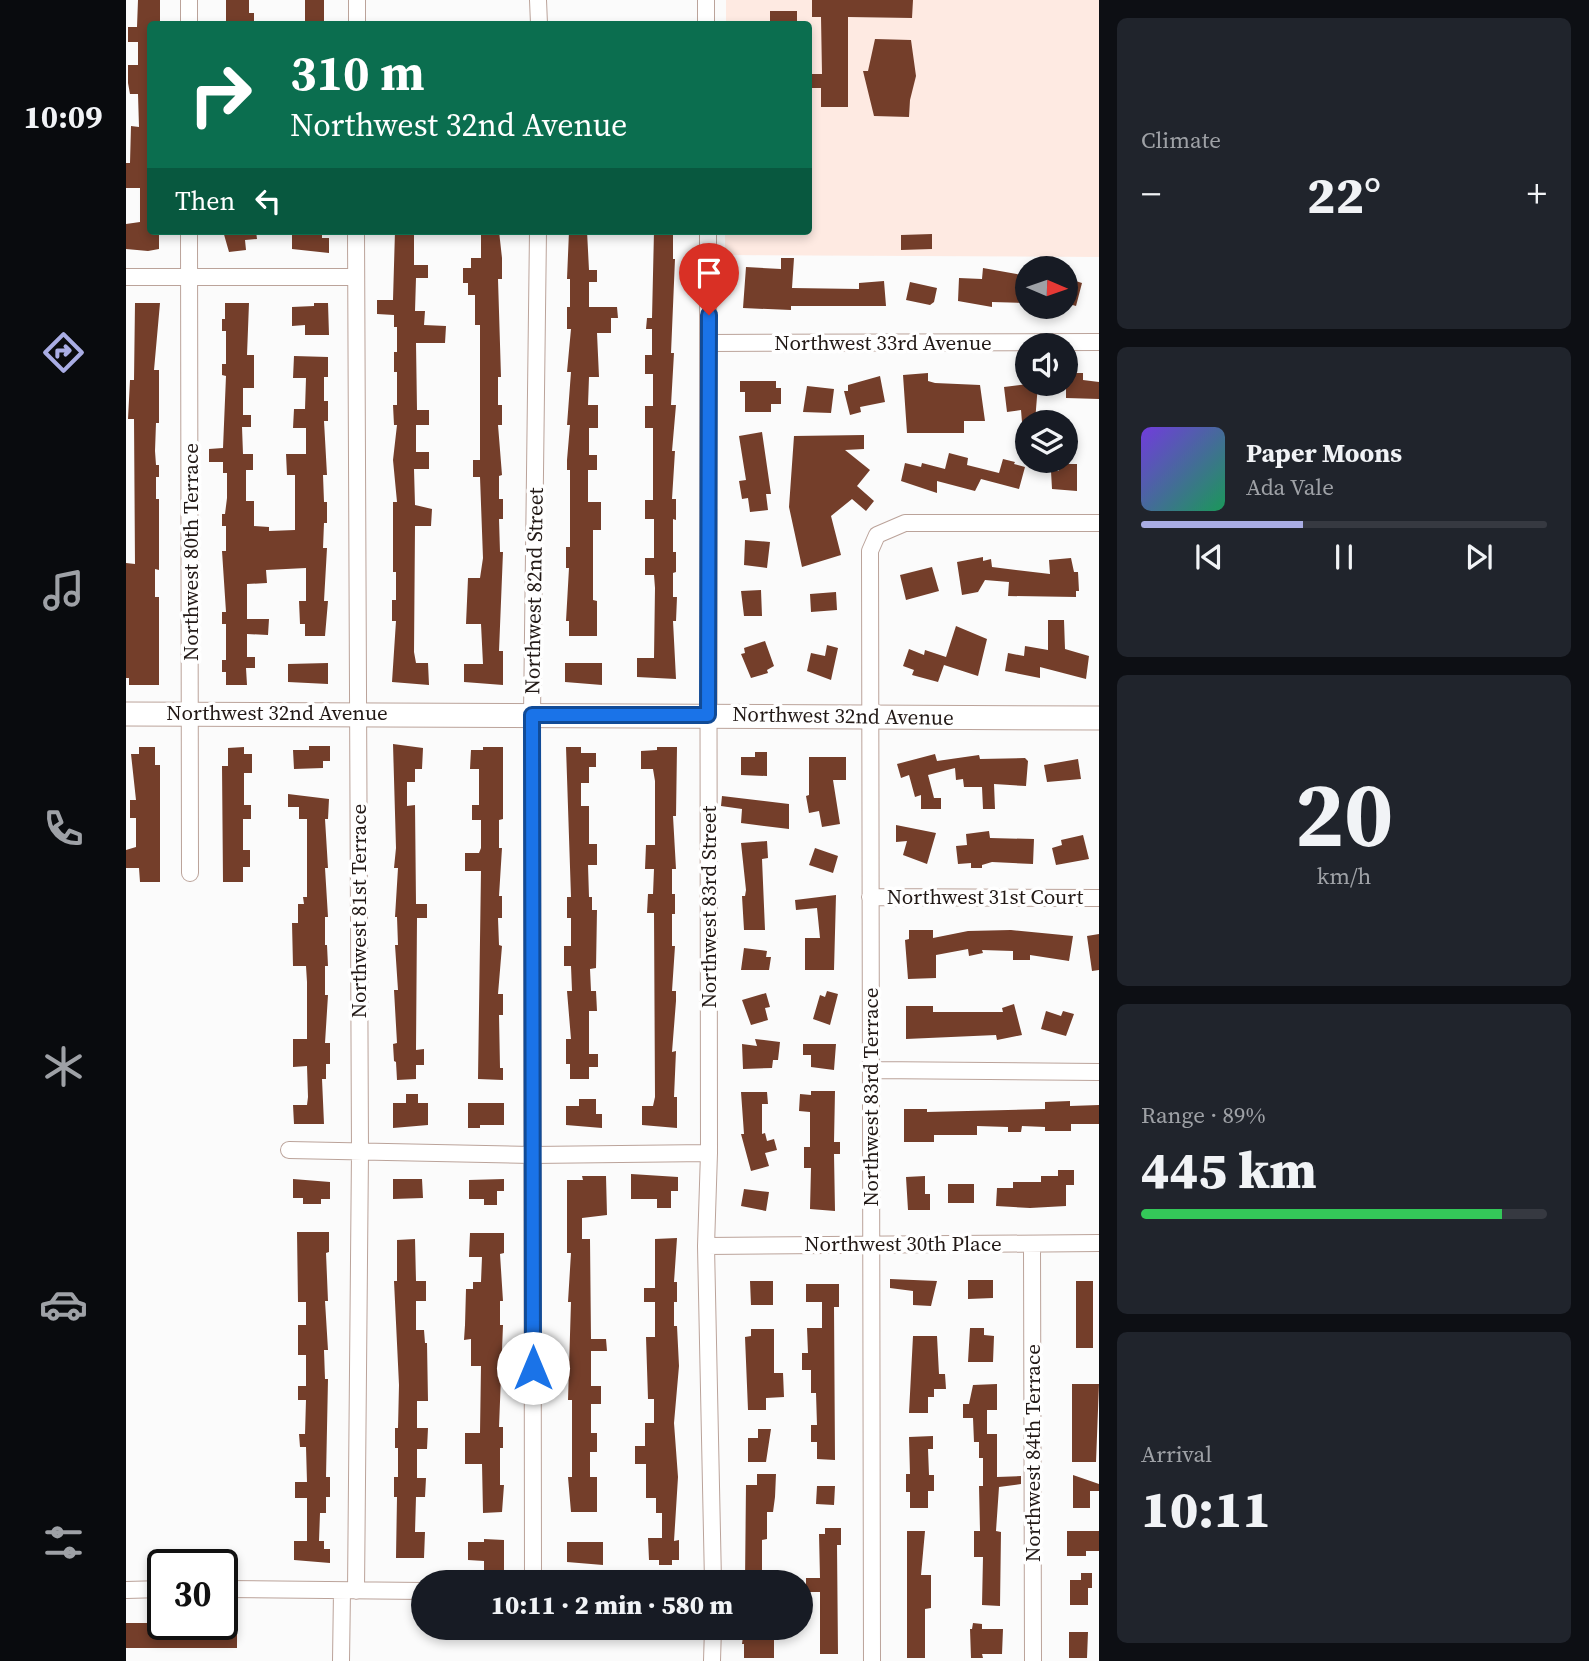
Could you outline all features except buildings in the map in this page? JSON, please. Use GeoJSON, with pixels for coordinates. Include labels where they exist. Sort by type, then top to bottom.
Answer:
{"type":"FeatureCollection","features":[{"type":"Feature","properties":{"kind":"main road","name":"Northwest 32nd Avenue"},"geometry":{"type":"LineString","coordinates":[[126,713],[1099,718]]}},
{"type":"Feature","properties":{"kind":"street"},"geometry":{"type":"LineString","coordinates":[[189,0],[189,21]]}},
{"type":"Feature","properties":{"kind":"street"},"geometry":{"type":"LineString","coordinates":[[357,21],[358,0]]}},
{"type":"Feature","properties":{"kind":"street"},"geometry":{"type":"LineString","coordinates":[[538,0],[538,21]]}},
{"type":"Feature","properties":{"kind":"street"},"geometry":{"type":"LineString","coordinates":[[706,0],[706,21]]}},
{"type":"Feature","properties":{"kind":"street","name":"Northwest 80th Terrace"},"geometry":{"type":"LineString","coordinates":[[189,235],[190,873]]}},
{"type":"Feature","properties":{"kind":"street","name":"Northwest 81st Terrace"},"geometry":{"type":"LineString","coordinates":[[341,1661],[349,1591],[360,1150],[356,235]]}},
{"type":"Feature","properties":{"kind":"street","name":"Northwest 82nd Street"},"geometry":{"type":"LineString","coordinates":[[533,1570],[532,715],[538,235]]}},
{"type":"Feature","properties":{"kind":"street","name":"Northwest 83rd Street"},"geometry":{"type":"LineString","coordinates":[[708,235],[709,1153],[706,1246],[713,1570]]}},
{"type":"Feature","properties":{"kind":"street"},"geometry":{"type":"LineString","coordinates":[[126,277],[356,277]]}},
{"type":"Feature","properties":{"kind":"street","name":"Northwest 33rd Avenue"},"geometry":{"type":"LineString","coordinates":[[709,343],[1099,342]]}},
{"type":"Feature","properties":{"kind":"street","name":"Northwest 83rd Terrace"},"geometry":{"type":"LineString","coordinates":[[872,1661],[870,551],[877,535],[905,523],[1099,523]]}},
{"type":"Feature","properties":{"kind":"street","name":"Northwest 31st Court"},"geometry":{"type":"LineString","coordinates":[[870,897],[1099,898]]}},
{"type":"Feature","properties":{"kind":"street"},"geometry":{"type":"LineString","coordinates":[[872,1070],[1099,1072]]}},
{"type":"Feature","properties":{"kind":"street"},"geometry":{"type":"LineString","coordinates":[[289,1150],[532,1155],[709,1153]]}},
{"type":"Feature","properties":{"kind":"street","name":"Northwest 30th Place"},"geometry":{"type":"LineString","coordinates":[[706,1246],[1099,1243]]}},
{"type":"Feature","properties":{"kind":"street","name":"Northwest 84th Terrace"},"geometry":{"type":"LineString","coordinates":[[1032,1244],[1033,1661]]}},
{"type":"Feature","properties":{"kind":"street"},"geometry":{"type":"LineString","coordinates":[[126,1590],[147,1589]]}},
{"type":"Feature","properties":{"kind":"street"},"geometry":{"type":"LineString","coordinates":[[238,1589],[411,1591]]}},
{"type":"Feature","properties":{"kind":"street"},"geometry":{"type":"LineString","coordinates":[[712,1661],[713,1640]]}},
{"type":"Feature","properties":{"kind":"shaded area"},"geometry":{"type":"Polygon","coordinates":[[[726,0],[1099,0],[1099,257],[725,255],[725,235],[812,235],[812,21],[726,21],[726,0]]]}},
{"type":"Feature","properties":{"kind":"route"},"geometry":{"type":"LineString","coordinates":[[533,1368],[532,715],[708,715],[709,315]]}}]}
